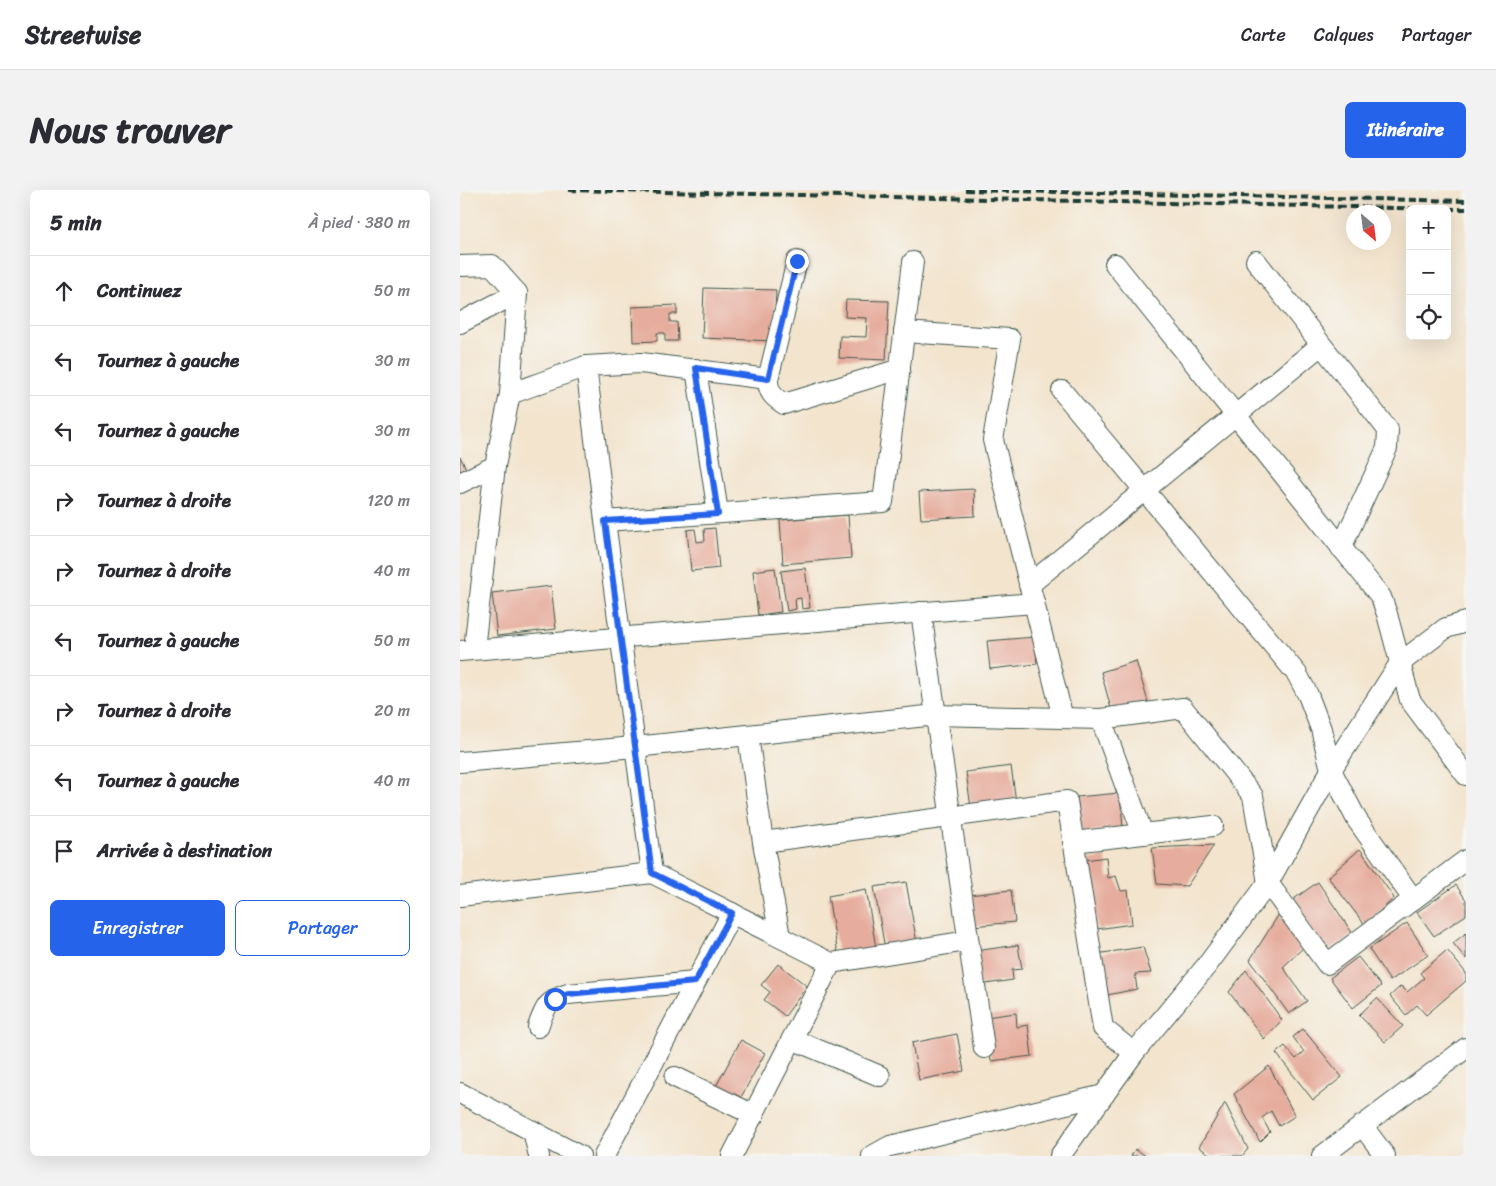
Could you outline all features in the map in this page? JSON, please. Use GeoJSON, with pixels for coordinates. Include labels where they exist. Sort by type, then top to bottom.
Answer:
{"type":"FeatureCollection","features":[{"type":"Feature","properties":{"kind":"street"},"geometry":{"type":"LineString","coordinates":[[797,261],[768,379],[768,388],[773,397],[784,404],[900,369]]}},
{"type":"Feature","properties":{"kind":"street"},"geometry":{"type":"LineString","coordinates":[[605,521],[883,502],[913,262]]}},
{"type":"Feature","properties":{"kind":"street"},"geometry":{"type":"LineString","coordinates":[[1256,262],[1388,430],[1387,448],[1341,548]]}},
{"type":"Feature","properties":{"kind":"street"},"geometry":{"type":"LineString","coordinates":[[1115,264],[1381,597],[1410,700],[1466,775]]}},
{"type":"Feature","properties":{"kind":"street"},"geometry":{"type":"LineString","coordinates":[[460,266],[492,266],[517,293],[510,394],[495,466],[464,652],[921,612],[1032,594],[1144,490],[1321,345]]}},
{"type":"Feature","properties":{"kind":"street"},"geometry":{"type":"LineString","coordinates":[[460,323],[517,293]]}},
{"type":"Feature","properties":{"kind":"street"},"geometry":{"type":"LineString","coordinates":[[904,332],[1010,338],[993,440],[1063,718]]}},
{"type":"Feature","properties":{"kind":"street"},"geometry":{"type":"LineString","coordinates":[[510,394],[586,366],[641,363],[696,368],[768,379]]}},
{"type":"Feature","properties":{"kind":"street"},"geometry":{"type":"LineString","coordinates":[[586,366],[652,873]]}},
{"type":"Feature","properties":{"kind":"street"},"geometry":{"type":"LineString","coordinates":[[696,368],[718,514]]}},
{"type":"Feature","properties":{"kind":"street"},"geometry":{"type":"LineString","coordinates":[[1062,391],[1297,674],[1308,695],[1320,729],[1330,770],[1357,820],[1413,899]]}},
{"type":"Feature","properties":{"kind":"street"},"geometry":{"type":"LineString","coordinates":[[460,483],[495,466]]}},
{"type":"Feature","properties":{"kind":"street"},"geometry":{"type":"LineString","coordinates":[[921,612],[967,941],[984,1048]]}},
{"type":"Feature","properties":{"kind":"street"},"geometry":{"type":"LineString","coordinates":[[1060,1156],[1134,1053],[1208,964],[1268,884],[1330,770],[1400,663],[1446,628],[1466,622]]}},
{"type":"Feature","properties":{"kind":"street"},"geometry":{"type":"LineString","coordinates":[[460,762],[635,747],[936,715],[1101,719],[1183,708],[1253,796],[1268,884],[1327,964],[1466,860]]}},
{"type":"Feature","properties":{"kind":"street"},"geometry":{"type":"LineString","coordinates":[[1101,719],[1143,834]]}},
{"type":"Feature","properties":{"kind":"street"},"geometry":{"type":"LineString","coordinates":[[748,735],[763,842],[780,937]]}},
{"type":"Feature","properties":{"kind":"street"},"geometry":{"type":"LineString","coordinates":[[763,842],[1067,801],[1103,1028],[1134,1053]]}},
{"type":"Feature","properties":{"kind":"street"},"geometry":{"type":"LineString","coordinates":[[1073,842],[1212,826]]}},
{"type":"Feature","properties":{"kind":"street"},"geometry":{"type":"LineString","coordinates":[[460,896],[652,873],[831,963],[967,941]]}},
{"type":"Feature","properties":{"kind":"street"},"geometry":{"type":"LineString","coordinates":[[604,1156],[732,913]]}},
{"type":"Feature","properties":{"kind":"street"},"geometry":{"type":"LineString","coordinates":[[732,1156],[831,963]]}},
{"type":"Feature","properties":{"kind":"street"},"geometry":{"type":"LineString","coordinates":[[538,1027],[545,1008],[555,999],[568,994],[695,982]]}},
{"type":"Feature","properties":{"kind":"street"},"geometry":{"type":"LineString","coordinates":[[792,1038],[880,1076]]}},
{"type":"Feature","properties":{"kind":"street"},"geometry":{"type":"LineString","coordinates":[[1322,1156],[1466,1048]]}},
{"type":"Feature","properties":{"kind":"street"},"geometry":{"type":"LineString","coordinates":[[675,1077],[754,1115]]}},
{"type":"Feature","properties":{"kind":"street"},"geometry":{"type":"LineString","coordinates":[[460,1093],[580,1156]]}},
{"type":"Feature","properties":{"kind":"street"},"geometry":{"type":"LineString","coordinates":[[872,1156],[890,1146],[1104,1095]]}},
{"type":"Feature","properties":{"kind":"street"},"geometry":{"type":"LineString","coordinates":[[1362,1125],[1385,1156]]}},
{"type":"Feature","properties":{"kind":"street"},"geometry":{"type":"LineString","coordinates":[[533,1132],[539,1156]]}},
{"type":"Feature","properties":{"kind":"building"},"geometry":{"type":"Polygon","coordinates":[[[704,288],[776,290],[774,341],[702,338],[704,288]]]}},
{"type":"Feature","properties":{"kind":"building"},"geometry":{"type":"Polygon","coordinates":[[[846,300],[889,301],[886,360],[839,358],[840,336],[866,337],[867,318],[845,317],[846,300]]]}},
{"type":"Feature","properties":{"kind":"building"},"geometry":{"type":"Polygon","coordinates":[[[677,305],[677,314],[670,314],[670,322],[677,322],[678,341],[665,341],[665,333],[657,333],[657,341],[633,342],[632,307],[677,305]]]}},
{"type":"Feature","properties":{"kind":"building"},"geometry":{"type":"Polygon","coordinates":[[[460,457],[467,470],[460,474],[460,457]]]}},
{"type":"Feature","properties":{"kind":"building"},"geometry":{"type":"Polygon","coordinates":[[[974,489],[975,516],[921,519],[919,492],[974,489]]]}},
{"type":"Feature","properties":{"kind":"building"},"geometry":{"type":"Polygon","coordinates":[[[848,515],[851,558],[783,564],[780,520],[848,515]]]}},
{"type":"Feature","properties":{"kind":"building"},"geometry":{"type":"Polygon","coordinates":[[[715,528],[719,568],[691,571],[687,530],[695,529],[697,542],[705,541],[704,529],[715,528]]]}},
{"type":"Feature","properties":{"kind":"building"},"geometry":{"type":"Polygon","coordinates":[[[775,568],[781,612],[758,615],[753,571],[775,568]]]}},
{"type":"Feature","properties":{"kind":"building"},"geometry":{"type":"Polygon","coordinates":[[[805,568],[810,608],[802,609],[801,598],[795,599],[796,609],[787,611],[781,571],[805,568]]]}},
{"type":"Feature","properties":{"kind":"building"},"geometry":{"type":"Polygon","coordinates":[[[551,586],[556,629],[497,636],[492,593],[551,586]]]}},
{"type":"Feature","properties":{"kind":"building"},"geometry":{"type":"Polygon","coordinates":[[[1035,637],[1037,664],[990,669],[987,641],[1035,637]]]}},
{"type":"Feature","properties":{"kind":"building"},"geometry":{"type":"Polygon","coordinates":[[[1136,661],[1148,702],[1112,712],[1101,672],[1136,661]]]}},
{"type":"Feature","properties":{"kind":"building"},"geometry":{"type":"Polygon","coordinates":[[[1011,766],[1016,802],[971,808],[966,772],[1011,766]]]}},
{"type":"Feature","properties":{"kind":"building"},"geometry":{"type":"Polygon","coordinates":[[[1120,793],[1123,828],[1081,832],[1077,797],[1120,793]]]}},
{"type":"Feature","properties":{"kind":"building"},"geometry":{"type":"Polygon","coordinates":[[[1214,845],[1187,886],[1157,884],[1152,848],[1214,845]]]}},
{"type":"Feature","properties":{"kind":"building"},"geometry":{"type":"Polygon","coordinates":[[[1360,849],[1394,898],[1365,925],[1328,877],[1360,849]]]}},
{"type":"Feature","properties":{"kind":"building"},"geometry":{"type":"Polygon","coordinates":[[[1106,857],[1108,878],[1116,876],[1121,891],[1128,890],[1132,924],[1097,929],[1093,901],[1084,901],[1078,861],[1106,857]]]}},
{"type":"Feature","properties":{"kind":"building"},"geometry":{"type":"Polygon","coordinates":[[[906,882],[917,943],[885,949],[874,887],[906,882]]]}},
{"type":"Feature","properties":{"kind":"building"},"geometry":{"type":"Polygon","coordinates":[[[1318,882],[1353,934],[1327,952],[1291,901],[1318,882]]]}},
{"type":"Feature","properties":{"kind":"building"},"geometry":{"type":"Polygon","coordinates":[[[1456,885],[1466,900],[1466,915],[1434,936],[1417,912],[1456,885]]]}},
{"type":"Feature","properties":{"kind":"building"},"geometry":{"type":"Polygon","coordinates":[[[866,889],[876,948],[838,954],[828,896],[866,889]]]}},
{"type":"Feature","properties":{"kind":"building"},"geometry":{"type":"Polygon","coordinates":[[[1011,890],[1015,922],[973,926],[969,895],[1011,890]]]}},
{"type":"Feature","properties":{"kind":"building"},"geometry":{"type":"Polygon","coordinates":[[[1279,914],[1304,947],[1283,967],[1307,1001],[1289,1014],[1250,960],[1279,914]]]}},
{"type":"Feature","properties":{"kind":"building"},"geometry":{"type":"Polygon","coordinates":[[[1407,923],[1428,955],[1390,981],[1369,949],[1407,923]]]}},
{"type":"Feature","properties":{"kind":"building"},"geometry":{"type":"Polygon","coordinates":[[[1466,933],[1466,959],[1453,943],[1466,933]]]}},
{"type":"Feature","properties":{"kind":"building"},"geometry":{"type":"Polygon","coordinates":[[[1018,945],[1022,969],[1012,970],[1013,980],[979,985],[975,951],[1018,945]]]}},
{"type":"Feature","properties":{"kind":"building"},"geometry":{"type":"Polygon","coordinates":[[[1143,947],[1151,973],[1135,974],[1137,989],[1102,996],[1096,954],[1143,947]]]}},
{"type":"Feature","properties":{"kind":"building"},"geometry":{"type":"Polygon","coordinates":[[[1447,950],[1466,973],[1466,981],[1426,1015],[1417,1005],[1406,1015],[1390,996],[1401,986],[1407,992],[1424,978],[1420,973],[1447,950]]]}},
{"type":"Feature","properties":{"kind":"building"},"geometry":{"type":"Polygon","coordinates":[[[1358,957],[1381,986],[1353,1008],[1330,978],[1358,957]]]}},
{"type":"Feature","properties":{"kind":"building"},"geometry":{"type":"Polygon","coordinates":[[[778,964],[807,986],[785,1016],[764,1000],[770,992],[761,985],[778,964]]]}},
{"type":"Feature","properties":{"kind":"building"},"geometry":{"type":"Polygon","coordinates":[[[1246,970],[1282,1020],[1264,1039],[1229,992],[1246,970]]]}},
{"type":"Feature","properties":{"kind":"building"},"geometry":{"type":"Polygon","coordinates":[[[1377,998],[1403,1026],[1385,1042],[1359,1015],[1377,998]]]}},
{"type":"Feature","properties":{"kind":"building"},"geometry":{"type":"Polygon","coordinates":[[[1016,1013],[1017,1027],[1028,1025],[1032,1056],[991,1061],[986,1017],[1016,1013]]]}},
{"type":"Feature","properties":{"kind":"building"},"geometry":{"type":"Polygon","coordinates":[[[1303,1029],[1342,1077],[1313,1100],[1276,1053],[1285,1046],[1296,1059],[1304,1052],[1293,1037],[1303,1029]]]}},
{"type":"Feature","properties":{"kind":"building"},"geometry":{"type":"Polygon","coordinates":[[[957,1034],[964,1071],[919,1080],[912,1043],[957,1034]]]}},
{"type":"Feature","properties":{"kind":"building"},"geometry":{"type":"Polygon","coordinates":[[[741,1040],[765,1053],[739,1101],[715,1088],[741,1040]]]}},
{"type":"Feature","properties":{"kind":"building"},"geometry":{"type":"Polygon","coordinates":[[[1269,1066],[1295,1116],[1279,1126],[1271,1111],[1262,1118],[1270,1132],[1260,1142],[1234,1094],[1269,1066]]]}},
{"type":"Feature","properties":{"kind":"building"},"geometry":{"type":"Polygon","coordinates":[[[1225,1103],[1248,1149],[1242,1156],[1212,1156],[1199,1147],[1225,1103]]]}},
{"type":"Feature","properties":{"kind":"building"},"geometry":{"type":"Polygon","coordinates":[[[1135,1149],[1146,1156],[1131,1156],[1135,1149]]]}},
{"type":"Feature","properties":{"kind":"railway"},"geometry":{"type":"LineString","coordinates":[[569,190],[1406,208]]}},
{"type":"Feature","properties":{"kind":"railway"},"geometry":{"type":"LineString","coordinates":[[965,190],[1466,201]]}},
{"type":"Feature","properties":{"kind":"railway"},"geometry":{"type":"LineString","coordinates":[[1451,209],[1466,209]]}},
{"type":"Feature","properties":{"kind":"route"},"geometry":{"type":"LineString","coordinates":[[555,999],[568,994],[695,982],[732,913],[652,873],[605,521],[718,514],[696,368],[768,379],[797,261]]}}]}
